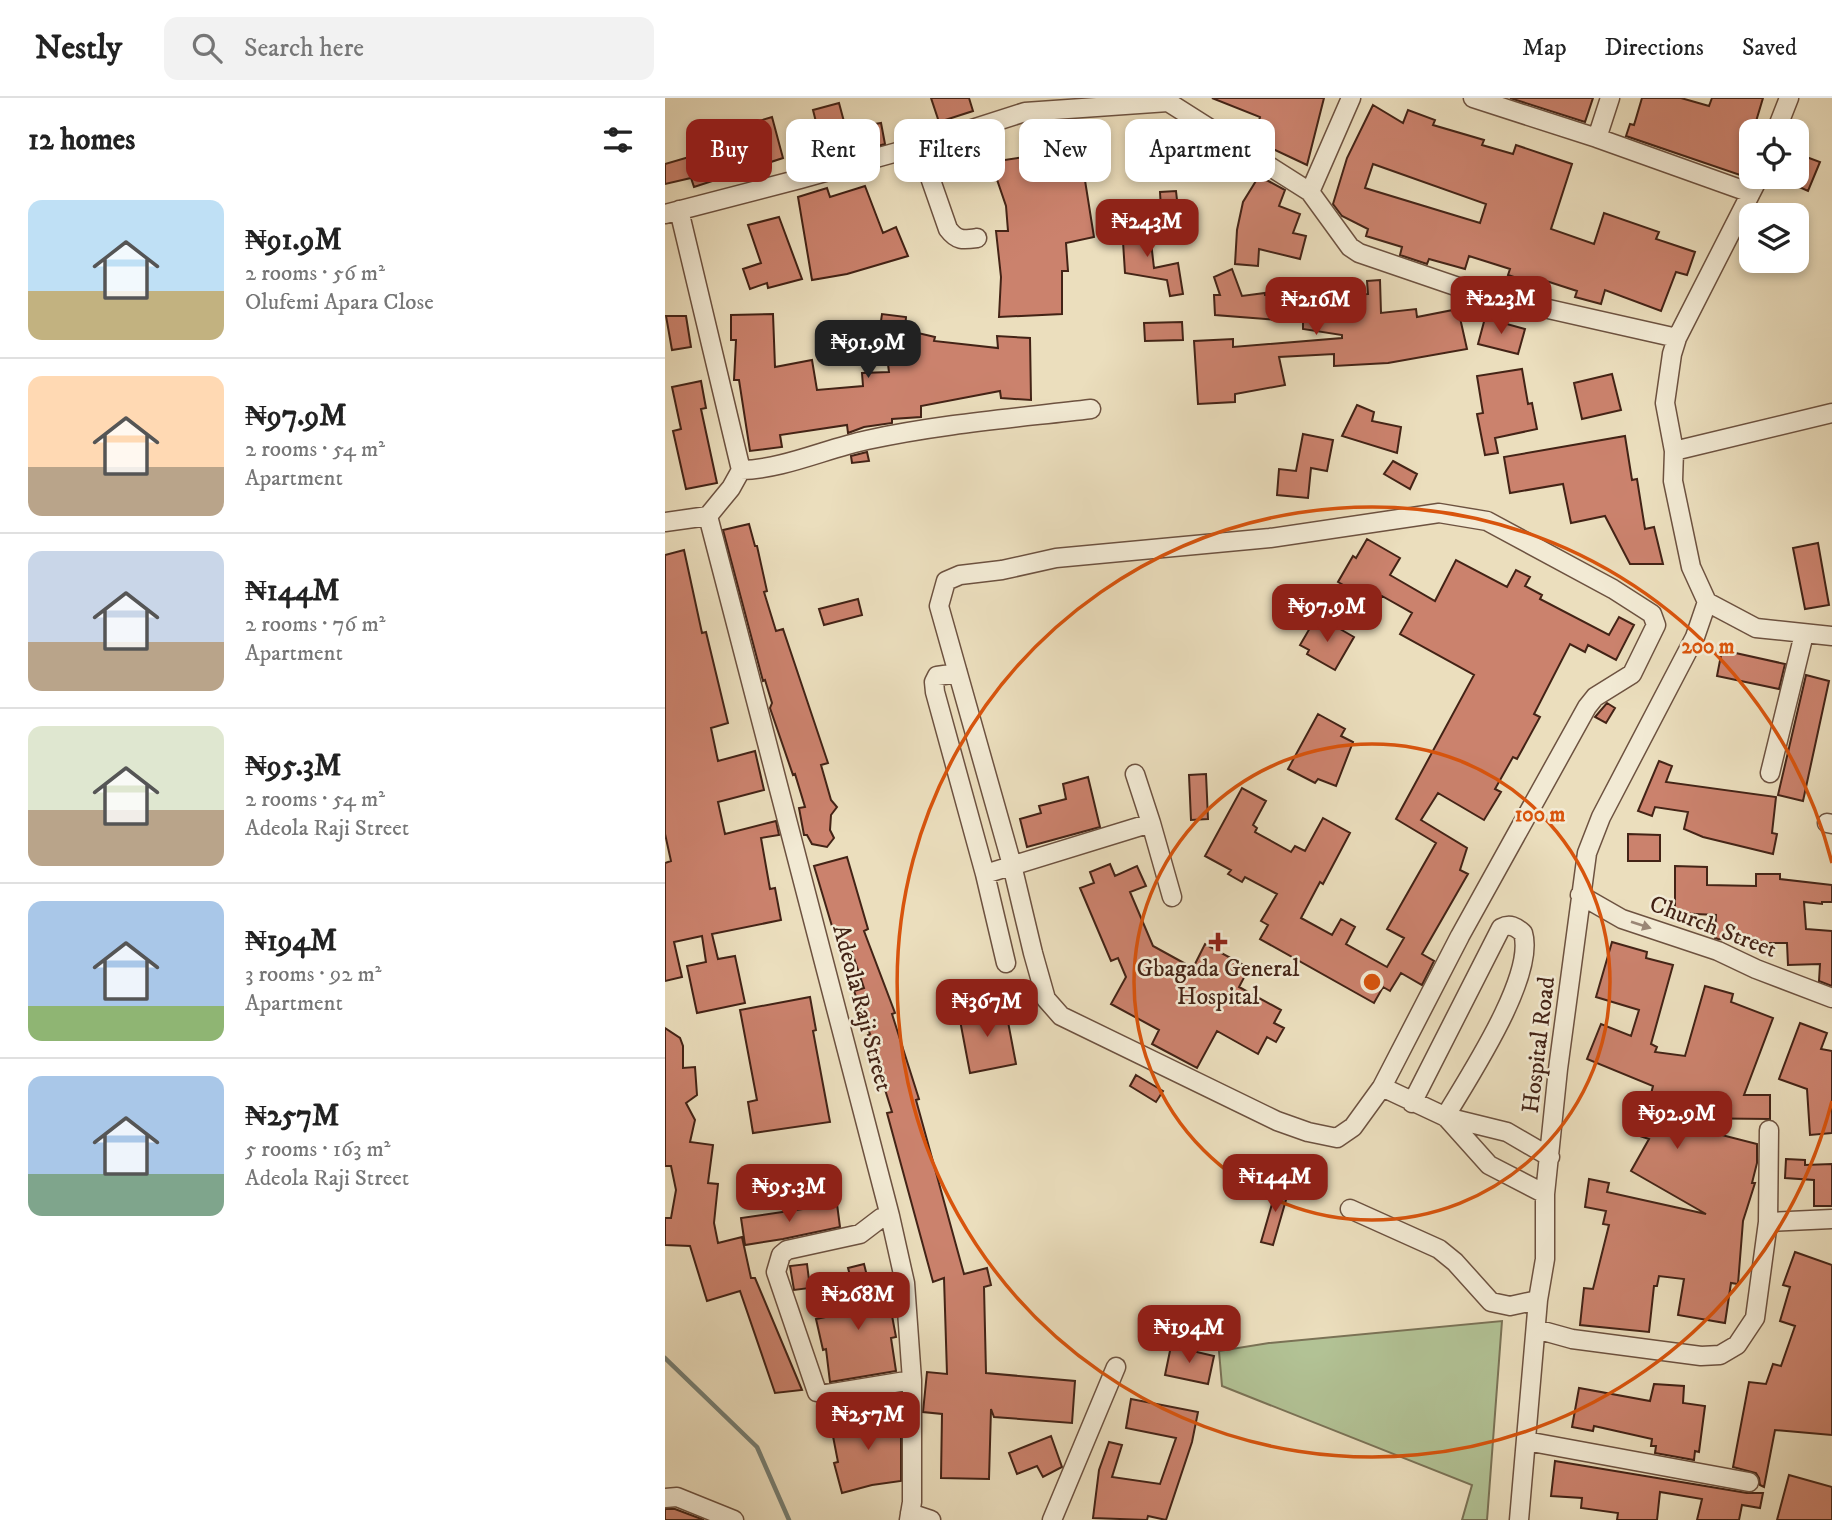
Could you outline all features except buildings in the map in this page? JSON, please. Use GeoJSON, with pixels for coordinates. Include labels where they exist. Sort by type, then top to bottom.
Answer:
{"type":"FeatureCollection","features":[{"type":"Feature","properties":{"kind":"street"},"geometry":{"type":"LineString","coordinates":[[1310,192],[1351,98]]}},
{"type":"Feature","properties":{"kind":"street"},"geometry":{"type":"LineString","coordinates":[[1473,98],[1739,180]]}},
{"type":"Feature","properties":{"kind":"street"},"geometry":{"type":"LineString","coordinates":[[1597,138],[1610,98]]}},
{"type":"Feature","properties":{"kind":"street"},"geometry":{"type":"LineString","coordinates":[[1781,119],[1789,98]]}},
{"type":"Feature","properties":{"kind":"street"},"geometry":{"type":"LineString","coordinates":[[987,119],[1024,105],[1168,100],[1310,192],[1350,247],[1359,253],[1473,292],[1677,338]]}},
{"type":"Feature","properties":{"kind":"street"},"geometry":{"type":"LineString","coordinates":[[665,522],[708,516],[731,488],[741,470],[672,212],[894,152]]}},
{"type":"Feature","properties":{"kind":"street"},"geometry":{"type":"LineString","coordinates":[[932,182],[948,229],[954,237],[962,241],[977,238]]}},
{"type":"Feature","properties":{"kind":"street"},"geometry":{"type":"LineString","coordinates":[[1753,189],[1677,338],[1672,354],[1665,403],[1674,451],[1673,481],[1691,567],[1707,602],[1756,628],[1832,636]]}},
{"type":"Feature","properties":{"kind":"street"},"geometry":{"type":"LineString","coordinates":[[741,470],[796,460],[866,440],[1091,409]]}},
{"type":"Feature","properties":{"kind":"street"},"geometry":{"type":"LineString","coordinates":[[1674,451],[1832,413]]}},
{"type":"Feature","properties":{"kind":"street"},"geometry":{"type":"LineString","coordinates":[[1439,513],[1487,521],[1613,589],[1652,614],[1656,625],[1632,674],[1595,697],[1587,707],[1460,936],[1382,1087],[1353,1126],[1336,1138],[1277,1121],[1061,1016],[1046,999],[958,673],[939,606],[946,581],[960,575],[1056,558],[1270,538],[1439,513]]}},
{"type":"Feature","properties":{"kind":"street","name":"Adeola Raji Street"},"geometry":{"type":"LineString","coordinates":[[708,516],[890,1216],[905,1283],[912,1380],[912,1502],[909,1517]]}},
{"type":"Feature","properties":{"kind":"street","name":"Hospital Road"},"geometry":{"type":"LineString","coordinates":[[1519,1520],[1538,1300],[1545,1259],[1545,1194],[1587,853],[1601,817],[1695,637],[1707,602]]}},
{"type":"Feature","properties":{"kind":"street"},"geometry":{"type":"LineString","coordinates":[[1770,773],[1804,634]]}},
{"type":"Feature","properties":{"kind":"street"},"geometry":{"type":"LineString","coordinates":[[958,673],[937,676],[934,682],[935,692],[985,874],[1006,963]]}},
{"type":"Feature","properties":{"kind":"street"},"geometry":{"type":"LineString","coordinates":[[1135,774],[1172,897]]}},
{"type":"Feature","properties":{"kind":"street"},"geometry":{"type":"LineString","coordinates":[[985,874],[1151,823]]}},
{"type":"Feature","properties":{"kind":"street","name":"Church Street"},"geometry":{"type":"LineString","coordinates":[[1580,895],[1622,919],[1718,951],[1756,970],[1832,998]]}},
{"type":"Feature","properties":{"kind":"street"},"geometry":{"type":"LineString","coordinates":[[1412,1103],[1501,928],[1513,926],[1524,933],[1525,945],[1510,1006],[1446,1117]]}},
{"type":"Feature","properties":{"kind":"street"},"geometry":{"type":"LineString","coordinates":[[1382,1087],[1446,1117],[1507,1132],[1550,1157]]}},
{"type":"Feature","properties":{"kind":"street"},"geometry":{"type":"LineString","coordinates":[[1446,1117],[1489,1165],[1545,1194]]}},
{"type":"Feature","properties":{"kind":"street"},"geometry":{"type":"LineString","coordinates":[[1536,1329],[1572,1339],[1701,1356],[1720,1355],[1737,1345],[1755,1318],[1768,1222],[1769,1130]]}},
{"type":"Feature","properties":{"kind":"street"},"geometry":{"type":"LineString","coordinates":[[1350,1209],[1439,1249],[1455,1262],[1492,1302],[1510,1307],[1538,1300]]}},
{"type":"Feature","properties":{"kind":"street"},"geometry":{"type":"LineString","coordinates":[[890,1216],[881,1218],[860,1234],[787,1250],[781,1255],[776,1272],[817,1392],[827,1394],[912,1380]]}},
{"type":"Feature","properties":{"kind":"street"},"geometry":{"type":"LineString","coordinates":[[1768,1222],[1832,1219]]}},
{"type":"Feature","properties":{"kind":"street"},"geometry":{"type":"LineString","coordinates":[[1052,1520],[1116,1367]]}},
{"type":"Feature","properties":{"kind":"street"},"geometry":{"type":"LineString","coordinates":[[1526,1441],[1749,1482]]}},
{"type":"Feature","properties":{"kind":"street"},"geometry":{"type":"LineString","coordinates":[[665,1498],[677,1497],[734,1520]]}},
{"type":"Feature","properties":{"kind":"street"},"geometry":{"type":"LineString","coordinates":[[909,1517],[931,1520]]}},
{"type":"Feature","properties":{"kind":"green space"},"geometry":{"type":"Polygon","coordinates":[[[1502,1321],[1487,1520],[1462,1520],[1472,1485],[1222,1386],[1219,1351],[1269,1343],[1502,1321]]]}},
{"type":"Feature","properties":{"kind":"waterway"},"geometry":{"type":"LineString","coordinates":[[665,1358],[757,1447],[789,1520]]}},
{"type":"Feature","properties":{"kind":"place","name":"Gbagada General Hospital"},"geometry":{"type":"Point","coordinates":[1218,942]}}]}
